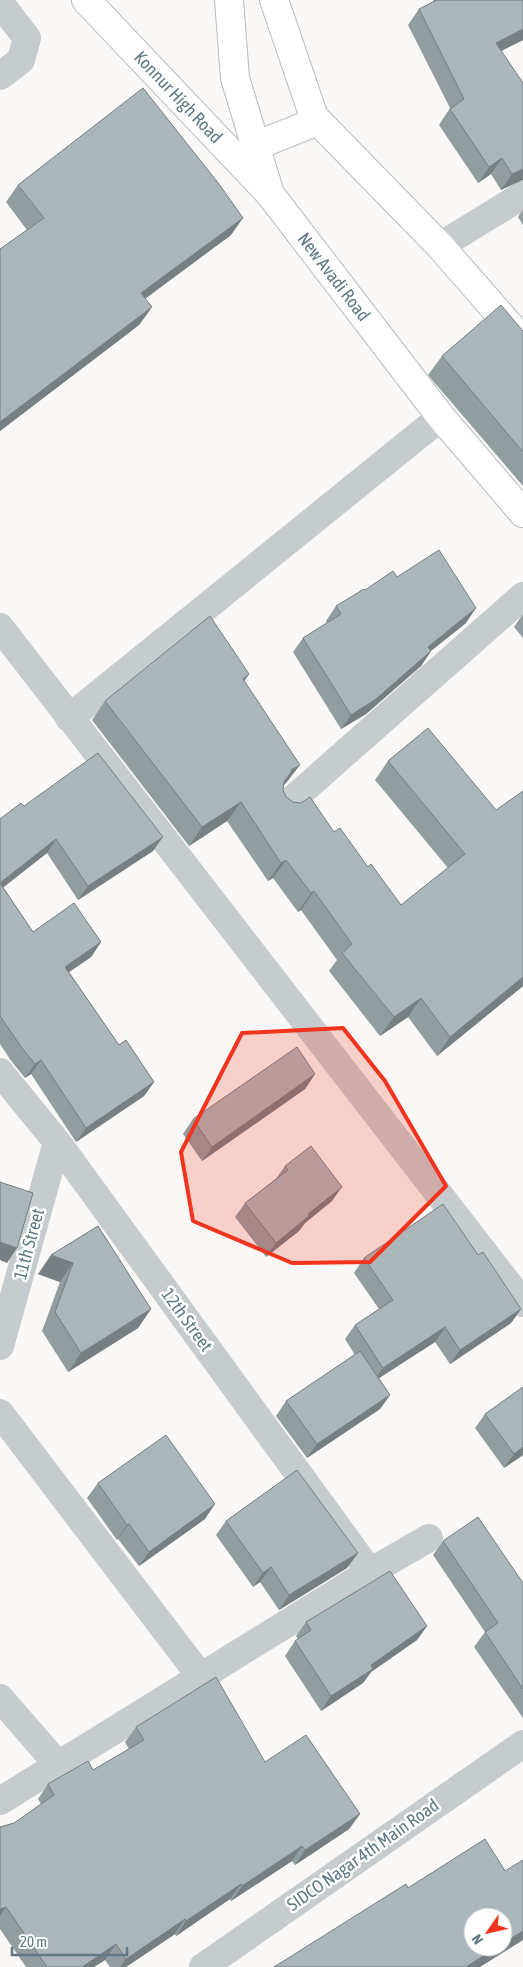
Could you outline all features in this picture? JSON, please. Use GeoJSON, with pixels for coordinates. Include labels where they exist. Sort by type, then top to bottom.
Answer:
{"type":"FeatureCollection","features":[{"type":"Feature","properties":{"kind":"main road","name":"Konnur High Road"},"geometry":{"type":"LineString","coordinates":[[86,0],[270,194]]}},
{"type":"Feature","properties":{"kind":"main road","name":"New Avadi Road"},"geometry":{"type":"LineString","coordinates":[[229,0],[235,78],[270,194],[441,418],[523,513]]}},
{"type":"Feature","properties":{"kind":"main road"},"geometry":{"type":"LineString","coordinates":[[274,0],[314,117],[440,246],[523,341]]}},
{"type":"Feature","properties":{"kind":"main road"},"geometry":{"type":"LineString","coordinates":[[255,146],[318,121]]}},
{"type":"Feature","properties":{"kind":"street"},"geometry":{"type":"LineString","coordinates":[[0,3],[27,38],[21,60],[0,76]]}},
{"type":"Feature","properties":{"kind":"street"},"geometry":{"type":"LineString","coordinates":[[440,246],[523,195]]}},
{"type":"Feature","properties":{"kind":"street"},"geometry":{"type":"LineString","coordinates":[[69,718],[441,418]]}},
{"type":"Feature","properties":{"kind":"street"},"geometry":{"type":"LineString","coordinates":[[286,806],[523,596]]}},
{"type":"Feature","properties":{"kind":"street"},"geometry":{"type":"LineString","coordinates":[[0,627],[523,1304]]}},
{"type":"Feature","properties":{"kind":"street","name":"12th Street"},"geometry":{"type":"LineString","coordinates":[[0,1072],[57,1142],[370,1572]]}},
{"type":"Feature","properties":{"kind":"street","name":"11th Street"},"geometry":{"type":"LineString","coordinates":[[0,1346],[57,1142]]}},
{"type":"Feature","properties":{"kind":"street"},"geometry":{"type":"LineString","coordinates":[[0,1413],[201,1677]]}},
{"type":"Feature","properties":{"kind":"street"},"geometry":{"type":"LineString","coordinates":[[0,1801],[370,1572],[430,1538]]}},
{"type":"Feature","properties":{"kind":"street"},"geometry":{"type":"LineString","coordinates":[[0,1698],[59,1766]]}},
{"type":"Feature","properties":{"kind":"street","name":"SIDCO Nagar 4th Main Road"},"geometry":{"type":"LineString","coordinates":[[203,1967],[523,1744]]}},
{"type":"Feature","properties":{"kind":"highlighted area"},"geometry":{"type":"Polygon","coordinates":[[[343,1028],[385,1081],[446,1186],[370,1262],[292,1263],[193,1221],[181,1152],[242,1033],[343,1028]]]}},
{"type":"Feature","properties":{"kind":"building"},"geometry":{"type":"Polygon","coordinates":[[[437,0],[523,0],[523,29],[496,43],[523,83],[523,169],[512,174],[502,158],[489,167],[450,109],[464,99],[419,9],[437,0]]]}},
{"type":"Feature","properties":{"kind":"building"},"geometry":{"type":"Polygon","coordinates":[[[143,88],[219,184],[243,218],[141,293],[152,307],[0,422],[0,249],[44,218],[18,185],[143,88]]]}},
{"type":"Feature","properties":{"kind":"building"},"geometry":{"type":"Polygon","coordinates":[[[501,305],[523,331],[523,452],[442,356],[501,305]]]}},
{"type":"Feature","properties":{"kind":"building"},"geometry":{"type":"Polygon","coordinates":[[[439,550],[476,608],[428,647],[431,651],[376,699],[351,715],[303,638],[341,614],[336,606],[365,590],[393,571],[397,577],[439,550]]]}},
{"type":"Feature","properties":{"kind":"building"},"geometry":{"type":"Polygon","coordinates":[[[210,616],[249,674],[243,679],[300,765],[291,770],[284,782],[283,790],[286,797],[293,802],[301,803],[310,797],[334,832],[340,828],[368,867],[371,864],[401,905],[465,854],[388,761],[428,728],[496,810],[523,791],[523,977],[450,1037],[421,998],[394,1017],[342,953],[352,944],[314,891],[311,893],[286,860],[281,863],[241,802],[202,827],[105,701],[210,616]]]}},
{"type":"Feature","properties":{"kind":"building"},"geometry":{"type":"Polygon","coordinates":[[[98,753],[163,837],[88,886],[56,839],[0,883],[0,819],[21,803],[24,806],[98,753]]]}},
{"type":"Feature","properties":{"kind":"building"},"geometry":{"type":"Polygon","coordinates":[[[0,883],[33,932],[74,903],[101,942],[65,967],[119,1045],[126,1040],[154,1082],[86,1128],[41,1060],[35,1064],[0,1016],[0,883]]]}},
{"type":"Feature","properties":{"kind":"building"},"geometry":{"type":"Polygon","coordinates":[[[297,1047],[315,1074],[212,1147],[193,1119],[297,1047]]]}},
{"type":"Feature","properties":{"kind":"building"},"geometry":{"type":"Polygon","coordinates":[[[311,1146],[342,1187],[276,1243],[245,1203],[288,1170],[285,1166],[311,1146]]]}},
{"type":"Feature","properties":{"kind":"building"},"geometry":{"type":"Polygon","coordinates":[[[0,1182],[33,1193],[17,1248],[0,1242],[0,1182]]]}},
{"type":"Feature","properties":{"kind":"building"},"geometry":{"type":"Polygon","coordinates":[[[443,1204],[478,1255],[483,1252],[521,1309],[460,1350],[445,1327],[383,1368],[355,1325],[393,1300],[364,1258],[443,1204]]]}},
{"type":"Feature","properties":{"kind":"building"},"geometry":{"type":"Polygon","coordinates":[[[98,1226],[151,1309],[81,1353],[55,1312],[73,1263],[51,1255],[98,1226]]]}},
{"type":"Feature","properties":{"kind":"building"},"geometry":{"type":"Polygon","coordinates":[[[360,1351],[390,1395],[317,1444],[286,1401],[360,1351]]]}},
{"type":"Feature","properties":{"kind":"building"},"geometry":{"type":"Polygon","coordinates":[[[523,1387],[523,1447],[514,1454],[485,1414],[523,1387]]]}},
{"type":"Feature","properties":{"kind":"building"},"geometry":{"type":"Polygon","coordinates":[[[166,1435],[215,1504],[149,1552],[129,1524],[127,1525],[98,1483],[166,1435]]]}},
{"type":"Feature","properties":{"kind":"building"},"geometry":{"type":"Polygon","coordinates":[[[297,1470],[358,1553],[289,1595],[271,1567],[263,1573],[226,1521],[297,1470]]]}},
{"type":"Feature","properties":{"kind":"building"},"geometry":{"type":"Polygon","coordinates":[[[478,1517],[523,1583],[523,1689],[485,1632],[498,1623],[443,1541],[478,1517]]]}},
{"type":"Feature","properties":{"kind":"building"},"geometry":{"type":"Polygon","coordinates":[[[390,1571],[427,1626],[371,1665],[373,1669],[331,1696],[295,1641],[311,1630],[306,1622],[390,1571]]]}},
{"type":"Feature","properties":{"kind":"building"},"geometry":{"type":"Polygon","coordinates":[[[216,1677],[265,1762],[306,1735],[360,1814],[305,1850],[302,1846],[186,1921],[185,1919],[126,1959],[116,1944],[82,1967],[47,1967],[6,1907],[0,1909],[0,1827],[14,1823],[54,1795],[48,1784],[88,1761],[93,1770],[144,1740],[136,1727],[216,1677]]]}},
{"type":"Feature","properties":{"kind":"building"},"geometry":{"type":"Polygon","coordinates":[[[485,1839],[505,1871],[523,1860],[523,1931],[513,1937],[513,1907],[463,1907],[463,1957],[482,1957],[466,1967],[274,1967],[406,1884],[408,1888],[485,1839]]]}}]}
